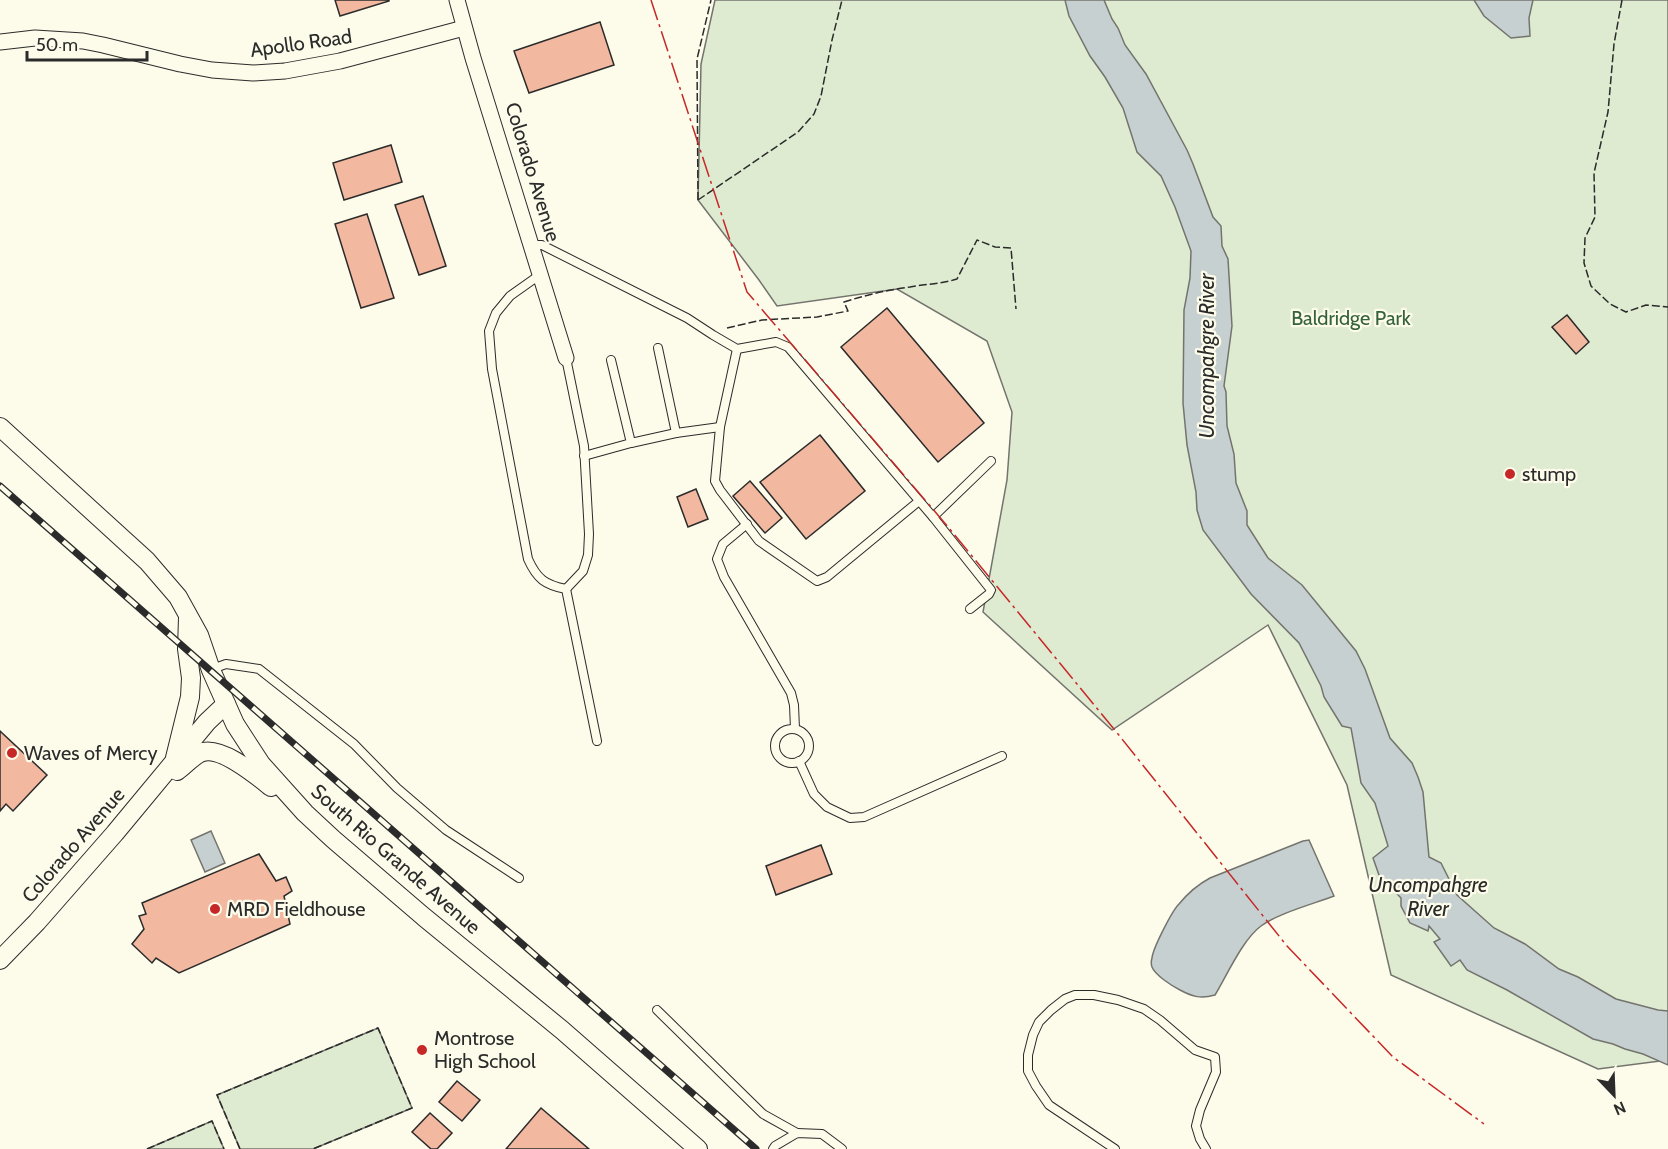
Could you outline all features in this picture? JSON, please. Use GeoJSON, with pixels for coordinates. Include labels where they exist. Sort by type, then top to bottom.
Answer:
{"type":"FeatureCollection","features":[{"type":"Feature","properties":{"kind":"street","name":"Colorado Avenue"},"geometry":{"type":"LineString","coordinates":[[457,0],[566,358]]}},
{"type":"Feature","properties":{"kind":"street","name":"Apollo Road"},"geometry":{"type":"LineString","coordinates":[[0,42],[35,38],[83,41],[180,64],[213,70],[253,73],[285,71],[340,61],[464,28]]}},
{"type":"Feature","properties":{"kind":"street","name":"South Rio Grande Avenue"},"geometry":{"type":"LineString","coordinates":[[0,427],[147,561],[178,597],[199,634],[211,670],[240,732],[261,764],[305,813],[333,840],[562,1030],[698,1149]]}},
{"type":"Feature","properties":{"kind":"street"},"geometry":{"type":"LineString","coordinates":[[173,765],[190,698],[191,678],[187,649],[189,615]]}},
{"type":"Feature","properties":{"kind":"street","name":"Colorado Avenue"},"geometry":{"type":"LineString","coordinates":[[0,960],[37,922],[173,765],[207,722],[226,704]]}},
{"type":"Feature","properties":{"kind":"street"},"geometry":{"type":"LineString","coordinates":[[149,792],[201,753],[212,752],[230,758],[249,770],[305,813]]}},
{"type":"Feature","properties":{"kind":"lane"},"geometry":{"type":"LineString","coordinates":[[532,245],[542,245],[687,318],[737,349],[776,342],[788,347],[933,517],[991,590],[970,609]]}},
{"type":"Feature","properties":{"kind":"lane"},"geometry":{"type":"LineString","coordinates":[[541,274],[510,296],[496,313],[489,331],[492,369],[528,560],[534,572],[544,582],[566,589]]}},
{"type":"Feature","properties":{"kind":"lane"},"geometry":{"type":"LineString","coordinates":[[658,348],[676,433]]}},
{"type":"Feature","properties":{"kind":"lane"},"geometry":{"type":"LineString","coordinates":[[737,349],[720,426],[716,481],[720,490],[759,541],[818,581],[826,577],[919,501]]}},
{"type":"Feature","properties":{"kind":"lane"},"geometry":{"type":"LineString","coordinates":[[566,358],[584,446],[589,534],[588,555],[583,571],[566,589]]}},
{"type":"Feature","properties":{"kind":"lane"},"geometry":{"type":"LineString","coordinates":[[611,360],[631,443]]}},
{"type":"Feature","properties":{"kind":"lane"},"geometry":{"type":"LineString","coordinates":[[584,456],[676,433],[720,426]]}},
{"type":"Feature","properties":{"kind":"lane"},"geometry":{"type":"LineString","coordinates":[[933,517],[991,461]]}},
{"type":"Feature","properties":{"kind":"lane"},"geometry":{"type":"LineString","coordinates":[[747,524],[723,544],[717,559],[724,577],[791,693],[795,729]]}},
{"type":"Feature","properties":{"kind":"lane"},"geometry":{"type":"LineString","coordinates":[[566,589],[597,741]]}},
{"type":"Feature","properties":{"kind":"lane"},"geometry":{"type":"LineString","coordinates":[[211,670],[226,664],[259,669],[354,744],[397,788],[446,830],[519,878]]}},
{"type":"Feature","properties":{"kind":"lane"},"geometry":{"type":"LineString","coordinates":[[795,729],[805,734],[809,744],[807,754],[799,761],[788,762],[778,756],[775,745],[777,739],[785,731],[795,729]]}},
{"type":"Feature","properties":{"kind":"lane"},"geometry":{"type":"LineString","coordinates":[[799,761],[813,794],[827,807],[850,818],[864,817],[1002,756]]}},
{"type":"Feature","properties":{"kind":"lane"},"geometry":{"type":"LineString","coordinates":[[1115,1149],[1049,1106],[1028,1071],[1028,1055],[1033,1035],[1040,1022],[1058,1004],[1075,995],[1118,999],[1144,1009],[1195,1050],[1215,1057],[1216,1072],[1200,1110],[1196,1126],[1206,1149]]}},
{"type":"Feature","properties":{"kind":"lane"},"geometry":{"type":"LineString","coordinates":[[657,1010],[763,1114],[796,1133],[822,1134],[842,1149]]}},
{"type":"Feature","properties":{"kind":"lane"},"geometry":{"type":"LineString","coordinates":[[773,1149],[796,1133]]}},
{"type":"Feature","properties":{"kind":"green space","name":"Baldridge Park"},"geometry":{"type":"Polygon","coordinates":[[[715,0],[1668,0],[1668,1060],[1598,1069],[1391,975],[1347,785],[1268,625],[1112,730],[983,612],[1007,480],[1012,412],[987,341],[897,289],[777,306],[698,200],[701,64],[715,0]]]}},
{"type":"Feature","properties":{"kind":"green space"},"geometry":{"type":"Polygon","coordinates":[[[378,1028],[412,1108],[313,1149],[240,1149],[217,1095],[378,1028]]]}},
{"type":"Feature","properties":{"kind":"green space"},"geometry":{"type":"Polygon","coordinates":[[[212,1121],[224,1149],[147,1149],[212,1121]]]}},
{"type":"Feature","properties":{"kind":"water","name":"Uncompahgre River"},"geometry":{"type":"Polygon","coordinates":[[[1065,0],[1104,0],[1125,45],[1146,74],[1187,150],[1213,217],[1221,226],[1222,246],[1228,259],[1232,326],[1224,386],[1227,426],[1234,454],[1236,483],[1247,511],[1247,525],[1268,558],[1302,585],[1356,651],[1365,669],[1390,738],[1412,763],[1418,777],[1423,792],[1429,857],[1441,863],[1457,895],[1494,928],[1525,944],[1559,969],[1616,999],[1668,1011],[1668,1065],[1643,1054],[1593,1039],[1467,970],[1460,960],[1451,966],[1434,942],[1440,939],[1429,926],[1428,931],[1410,923],[1401,906],[1401,898],[1379,875],[1373,858],[1388,846],[1375,803],[1361,783],[1351,728],[1342,726],[1324,697],[1321,686],[1299,643],[1251,594],[1203,530],[1197,510],[1183,403],[1184,310],[1190,278],[1191,251],[1161,176],[1137,152],[1123,108],[1090,56],[1069,16],[1065,0]]]}},
{"type":"Feature","properties":{"kind":"water"},"geometry":{"type":"Polygon","coordinates":[[[1474,0],[1533,0],[1529,18],[1530,36],[1511,38],[1484,16],[1474,0]]]}},
{"type":"Feature","properties":{"kind":"water"},"geometry":{"type":"Polygon","coordinates":[[[211,831],[225,863],[205,872],[191,840],[211,831]]]}},
{"type":"Feature","properties":{"kind":"water"},"geometry":{"type":"Polygon","coordinates":[[[1309,840],[1334,896],[1286,913],[1261,926],[1242,948],[1215,995],[1197,997],[1189,994],[1173,986],[1157,973],[1151,962],[1156,946],[1176,908],[1193,889],[1210,878],[1309,840]]]}},
{"type":"Feature","properties":{"kind":"building"},"geometry":{"type":"Polygon","coordinates":[[[335,0],[389,0],[389,1],[340,16],[335,0]]]}},
{"type":"Feature","properties":{"kind":"building"},"geometry":{"type":"Polygon","coordinates":[[[600,22],[614,65],[529,93],[514,51],[600,22]]]}},
{"type":"Feature","properties":{"kind":"building"},"geometry":{"type":"Polygon","coordinates":[[[391,145],[402,182],[344,200],[333,163],[391,145]]]}},
{"type":"Feature","properties":{"kind":"building"},"geometry":{"type":"Polygon","coordinates":[[[423,196],[446,266],[419,275],[395,205],[423,196]]]}},
{"type":"Feature","properties":{"kind":"building"},"geometry":{"type":"Polygon","coordinates":[[[367,214],[394,298],[361,308],[335,224],[367,214]]]}},
{"type":"Feature","properties":{"kind":"building"},"geometry":{"type":"Polygon","coordinates":[[[887,308],[984,423],[938,462],[841,347],[887,308]]]}},
{"type":"Feature","properties":{"kind":"building"},"geometry":{"type":"Polygon","coordinates":[[[1567,315],[1589,342],[1576,354],[1552,327],[1567,315]]]}},
{"type":"Feature","properties":{"kind":"building"},"geometry":{"type":"Polygon","coordinates":[[[820,435],[865,491],[806,539],[760,482],[820,435]]]}},
{"type":"Feature","properties":{"kind":"building"},"geometry":{"type":"Polygon","coordinates":[[[750,481],[782,518],[765,533],[733,496],[750,481]]]}},
{"type":"Feature","properties":{"kind":"building"},"geometry":{"type":"Polygon","coordinates":[[[696,489],[708,519],[688,527],[677,497],[696,489]]]}},
{"type":"Feature","properties":{"kind":"building","name":"Waves of Mercy"},"geometry":{"type":"Polygon","coordinates":[[[0,731],[47,775],[13,811],[6,804],[0,811],[0,731]]]}},
{"type":"Feature","properties":{"kind":"building"},"geometry":{"type":"Polygon","coordinates":[[[821,845],[832,874],[776,895],[766,866],[821,845]]]}},
{"type":"Feature","properties":{"kind":"building","name":"MRD Fieldhouse"},"geometry":{"type":"Polygon","coordinates":[[[259,854],[276,881],[286,877],[292,891],[284,896],[290,924],[179,973],[156,958],[152,963],[132,944],[144,929],[139,916],[146,914],[142,903],[259,854]]]}},
{"type":"Feature","properties":{"kind":"building"},"geometry":{"type":"Polygon","coordinates":[[[457,1081],[480,1100],[462,1121],[439,1102],[457,1081]]]}},
{"type":"Feature","properties":{"kind":"building"},"geometry":{"type":"Polygon","coordinates":[[[541,1108],[589,1149],[506,1149],[541,1108]]]}},
{"type":"Feature","properties":{"kind":"building"},"geometry":{"type":"Polygon","coordinates":[[[430,1113],[452,1133],[437,1149],[431,1149],[412,1132],[430,1113]]]}},
{"type":"Feature","properties":{"kind":"railway"},"geometry":{"type":"LineString","coordinates":[[0,486],[756,1149]]}},
{"type":"Feature","properties":{"kind":"fence"},"geometry":{"type":"LineString","coordinates":[[698,200],[697,59],[711,0]]}},
{"type":"Feature","properties":{"kind":"fence"},"geometry":{"type":"LineString","coordinates":[[698,200],[798,132],[814,114],[821,96],[842,0]]}},
{"type":"Feature","properties":{"kind":"fence"},"geometry":{"type":"LineString","coordinates":[[1622,0],[1614,44],[1608,112],[1594,173],[1595,217],[1585,238],[1584,263],[1591,286],[1610,304],[1626,312],[1646,305],[1668,307]]}},
{"type":"Feature","properties":{"kind":"fence"},"geometry":{"type":"LineString","coordinates":[[727,328],[762,320],[817,317],[848,311],[844,302],[852,299],[957,279],[977,240],[995,247],[1011,248],[1016,309]]}},
{"type":"Feature","properties":{"kind":"fence"},"geometry":{"type":"LineString","coordinates":[[240,1149],[217,1095],[378,1028],[412,1108],[313,1149]]}},
{"type":"Feature","properties":{"kind":"fence"},"geometry":{"type":"LineString","coordinates":[[147,1149],[212,1121],[224,1149]]}},
{"type":"Feature","properties":{"kind":"power"},"geometry":{"type":"LineString","coordinates":[[651,0],[747,292],[949,528],[1118,734],[1287,946],[1393,1057],[1484,1124]]}},
{"type":"Feature","properties":{"kind":"place","name":"stump"},"geometry":{"type":"Point","coordinates":[1510,474]}},
{"type":"Feature","properties":{"kind":"place","name":"Waves of Mercy"},"geometry":{"type":"Point","coordinates":[12,753]}},
{"type":"Feature","properties":{"kind":"place","name":"MRD Fieldhouse"},"geometry":{"type":"Point","coordinates":[215,909]}},
{"type":"Feature","properties":{"kind":"place","name":"Montrose High School"},"geometry":{"type":"Point","coordinates":[422,1050]}}]}
